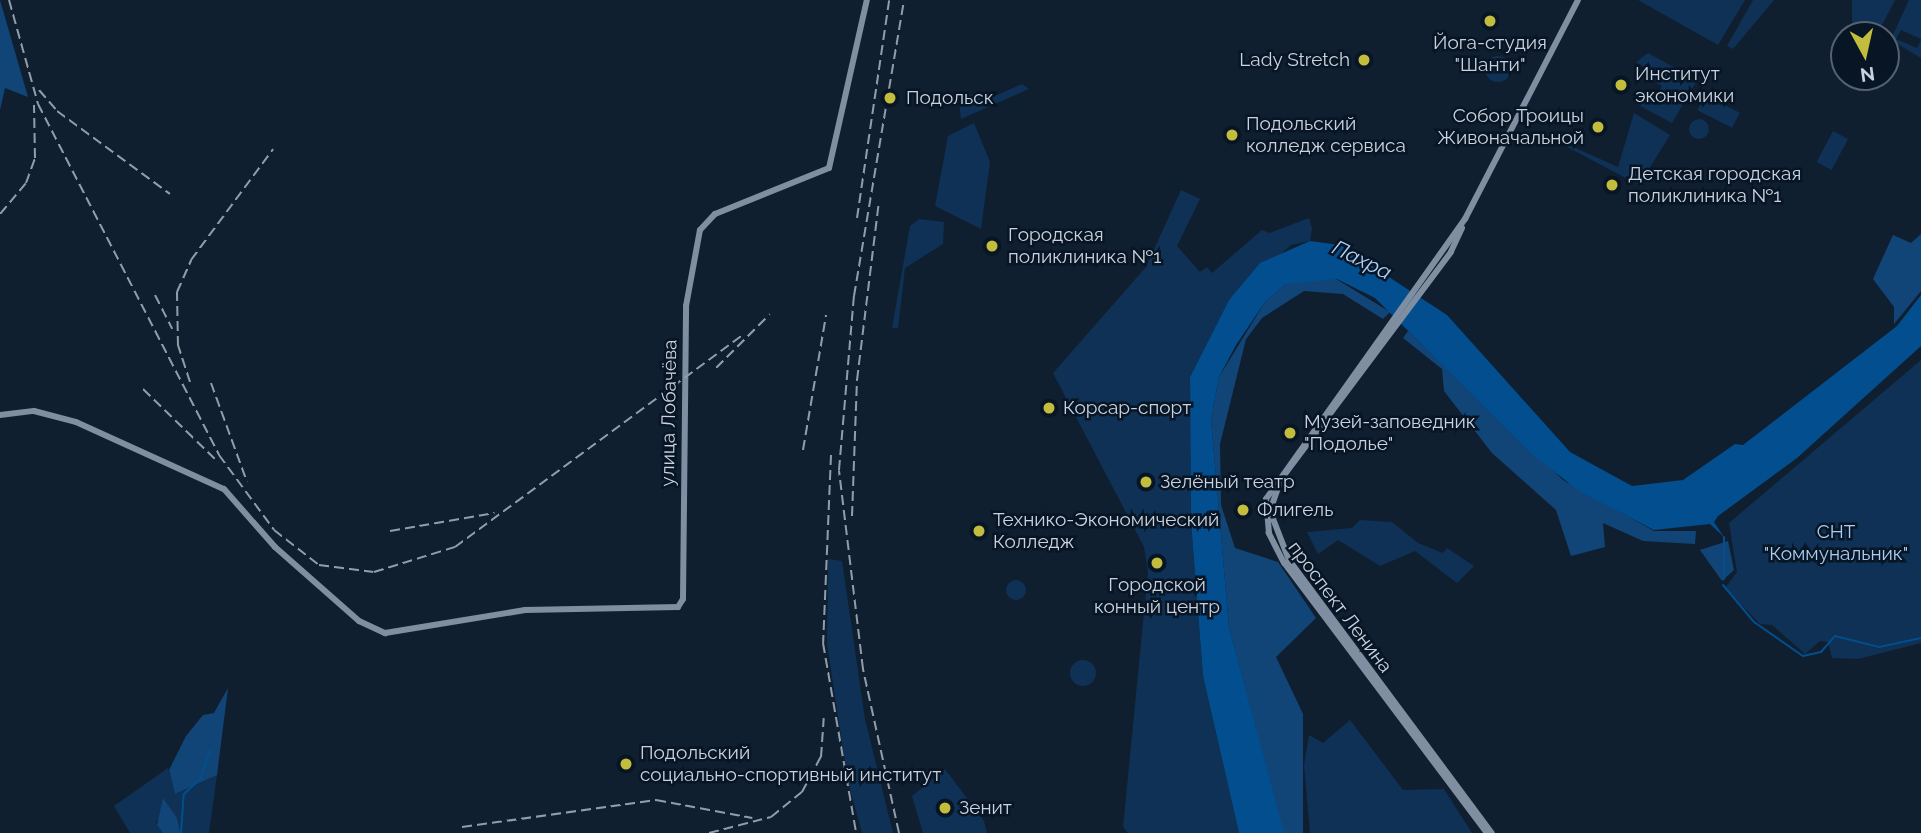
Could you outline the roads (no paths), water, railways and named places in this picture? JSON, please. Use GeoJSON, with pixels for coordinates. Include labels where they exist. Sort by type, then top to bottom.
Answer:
{"type":"FeatureCollection","features":[{"type":"Feature","properties":{"kind":"main road","name":"улица Лобачёва"},"geometry":{"type":"LineString","coordinates":[[0,415],[34,411],[76,422],[224,489],[275,547],[359,621],[385,633],[525,610],[678,607],[683,599],[686,306],[705,220],[829,169],[867,0]]}},
{"type":"Feature","properties":{"kind":"main road","name":"проспект Ленина"},"geometry":{"type":"LineString","coordinates":[[1490,833],[1284,564],[1269,533],[1266,499],[1276,479],[1362,368],[1448,250],[1578,0]]}},
{"type":"Feature","properties":{"kind":"water","name":"Пахра"},"geometry":{"type":"Polygon","coordinates":[[[1310,241],[1340,245],[1447,315],[1570,452],[1632,486],[1683,480],[1735,444],[1743,445],[1897,326],[1921,295],[1921,346],[1797,458],[1718,516],[1714,522],[1724,537],[1710,524],[1654,530],[1579,491],[1533,455],[1375,298],[1337,279],[1286,284],[1265,302],[1236,345],[1219,377],[1211,419],[1229,627],[1284,833],[1239,833],[1203,676],[1191,522],[1190,377],[1229,300],[1260,263],[1310,241]]]}},
{"type":"Feature","properties":{"kind":"waterway"},"geometry":{"type":"LineString","coordinates":[[1724,537],[1724,579]]}},
{"type":"Feature","properties":{"kind":"waterway"},"geometry":{"type":"LineString","coordinates":[[1723,585],[1754,622],[1803,656],[1821,652],[1835,636],[1879,647],[1921,638]]}},
{"type":"Feature","properties":{"kind":"waterway"},"geometry":{"type":"LineString","coordinates":[[181,833],[184,794],[201,778],[210,750]]}},
{"type":"Feature","properties":{"kind":"railway"},"geometry":{"type":"LineString","coordinates":[[9,0],[38,104],[219,455],[274,530],[319,565],[374,572],[455,547],[744,334]]}},
{"type":"Feature","properties":{"kind":"railway"},"geometry":{"type":"LineString","coordinates":[[857,218],[889,0]]}},
{"type":"Feature","properties":{"kind":"railway"},"geometry":{"type":"LineString","coordinates":[[899,833],[863,669],[839,470],[854,296],[904,0]]}},
{"type":"Feature","properties":{"kind":"railway"},"geometry":{"type":"LineString","coordinates":[[39,90],[57,111],[170,194]]}},
{"type":"Feature","properties":{"kind":"railway"},"geometry":{"type":"LineString","coordinates":[[0,214],[26,183],[35,158],[34,105]]}},
{"type":"Feature","properties":{"kind":"railway"},"geometry":{"type":"LineString","coordinates":[[190,382],[178,346],[177,292],[191,260],[273,149]]}},
{"type":"Feature","properties":{"kind":"railway"},"geometry":{"type":"LineString","coordinates":[[852,516],[857,380],[879,202]]}},
{"type":"Feature","properties":{"kind":"railway"},"geometry":{"type":"LineString","coordinates":[[155,295],[172,329]]}},
{"type":"Feature","properties":{"kind":"railway"},"geometry":{"type":"LineString","coordinates":[[716,368],[770,314]]}},
{"type":"Feature","properties":{"kind":"railway"},"geometry":{"type":"LineString","coordinates":[[803,450],[826,315]]}},
{"type":"Feature","properties":{"kind":"railway"},"geometry":{"type":"LineString","coordinates":[[211,383],[247,482]]}},
{"type":"Feature","properties":{"kind":"railway"},"geometry":{"type":"LineString","coordinates":[[143,389],[218,462]]}},
{"type":"Feature","properties":{"kind":"railway"},"geometry":{"type":"LineString","coordinates":[[831,455],[823,643],[856,833]]}},
{"type":"Feature","properties":{"kind":"railway"},"geometry":{"type":"LineString","coordinates":[[390,531],[494,513]]}},
{"type":"Feature","properties":{"kind":"railway"},"geometry":{"type":"LineString","coordinates":[[709,833],[771,817],[802,792],[821,757],[824,718]]}},
{"type":"Feature","properties":{"kind":"railway"},"geometry":{"type":"LineString","coordinates":[[462,827],[656,800],[752,818]]}},
{"type":"Feature","properties":{"kind":"place","name":"Йога-студия \"Шанти\""},"geometry":{"type":"Point","coordinates":[1490,21]}},
{"type":"Feature","properties":{"kind":"place","name":"Lady Stretch"},"geometry":{"type":"Point","coordinates":[1364,60]}},
{"type":"Feature","properties":{"kind":"place","name":"Институт экономики"},"geometry":{"type":"Point","coordinates":[1621,85]}},
{"type":"Feature","properties":{"kind":"place","name":"Подольск"},"geometry":{"type":"Point","coordinates":[890,98]}},
{"type":"Feature","properties":{"kind":"place","name":"Собор Троицы Живоначальной"},"geometry":{"type":"Point","coordinates":[1598,127]}},
{"type":"Feature","properties":{"kind":"place","name":"Подольский колледж сервиса"},"geometry":{"type":"Point","coordinates":[1232,135]}},
{"type":"Feature","properties":{"kind":"place","name":"Детская городская поликлиника №1"},"geometry":{"type":"Point","coordinates":[1612,185]}},
{"type":"Feature","properties":{"kind":"place","name":"Городская поликлиника №1"},"geometry":{"type":"Point","coordinates":[992,246]}},
{"type":"Feature","properties":{"kind":"place","name":"Корсар-спорт"},"geometry":{"type":"Point","coordinates":[1049,408]}},
{"type":"Feature","properties":{"kind":"place","name":"Музей-заповедник \"Подолье\""},"geometry":{"type":"Point","coordinates":[1290,433]}},
{"type":"Feature","properties":{"kind":"place","name":"Зелёный театр"},"geometry":{"type":"Point","coordinates":[1146,482]}},
{"type":"Feature","properties":{"kind":"place","name":"Флигель"},"geometry":{"type":"Point","coordinates":[1243,510]}},
{"type":"Feature","properties":{"kind":"place","name":"Технико-Экономический Колледж"},"geometry":{"type":"Point","coordinates":[979,531]}},
{"type":"Feature","properties":{"kind":"place","name":"Городской конный центр"},"geometry":{"type":"Point","coordinates":[1157,563]}},
{"type":"Feature","properties":{"kind":"place","name":"Подольский социально-спортивный институт"},"geometry":{"type":"Point","coordinates":[626,764]}},
{"type":"Feature","properties":{"kind":"place","name":"Зенит"},"geometry":{"type":"Point","coordinates":[945,808]}},
{"type":"Feature","properties":{"kind":"park label","name":"СНТ \"Коммунальник\""},"geometry":{"type":"Point","coordinates":[1836,543]}}]}
